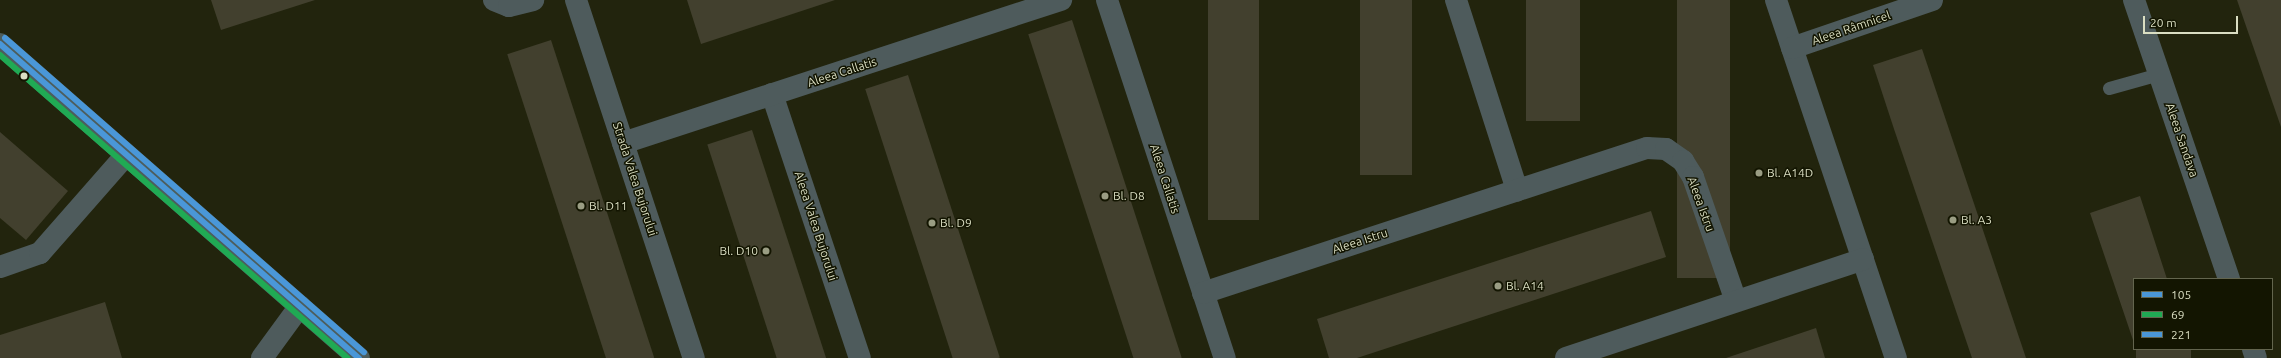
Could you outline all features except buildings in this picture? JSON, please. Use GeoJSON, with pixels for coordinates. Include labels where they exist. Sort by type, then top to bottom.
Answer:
{"type":"FeatureCollection","features":[{"type":"Feature","properties":{"kind":"main road"},"geometry":{"type":"LineString","coordinates":[[0,44],[359,358]]}},
{"type":"Feature","properties":{"kind":"street"},"geometry":{"type":"LineString","coordinates":[[494,0],[509,6],[533,0]]}},
{"type":"Feature","properties":{"kind":"street","name":"Strada Valea Bujorului"},"geometry":{"type":"LineString","coordinates":[[576,0],[694,358]]}},
{"type":"Feature","properties":{"kind":"street","name":"Aleea Callatis"},"geometry":{"type":"LineString","coordinates":[[624,143],[1061,0]]}},
{"type":"Feature","properties":{"kind":"street","name":"Aleea Callatis"},"geometry":{"type":"LineString","coordinates":[[1107,0],[1225,358]]}},
{"type":"Feature","properties":{"kind":"street"},"geometry":{"type":"LineString","coordinates":[[1456,0],[1517,190]]}},
{"type":"Feature","properties":{"kind":"street"},"geometry":{"type":"LineString","coordinates":[[1776,0],[1896,358]]}},
{"type":"Feature","properties":{"kind":"street","name":"Aleea Râmnicel"},"geometry":{"type":"LineString","coordinates":[[1792,48],[1932,0]]}},
{"type":"Feature","properties":{"kind":"street","name":"Aleea Sandava"},"geometry":{"type":"LineString","coordinates":[[2134,0],[2229,278]]}},
{"type":"Feature","properties":{"kind":"street","name":"Aleea Valea Bujorului"},"geometry":{"type":"LineString","coordinates":[[772,94],[860,358]]}},
{"type":"Feature","properties":{"kind":"street","name":"Aleea Istru"},"geometry":{"type":"LineString","coordinates":[[1204,293],[1647,148],[1666,149],[1683,161],[1693,177],[1736,301]]}},
{"type":"Feature","properties":{"kind":"street"},"geometry":{"type":"LineString","coordinates":[[0,267],[40,253],[126,155]]}},
{"type":"Feature","properties":{"kind":"street"},"geometry":{"type":"LineString","coordinates":[[1566,358],[1863,259]]}},
{"type":"Feature","properties":{"kind":"street"},"geometry":{"type":"LineString","coordinates":[[262,358],[300,306]]}},
{"type":"Feature","properties":{"kind":"lane"},"geometry":{"type":"LineString","coordinates":[[2109,88],[2159,74]]}},
{"type":"Feature","properties":{"kind":"transit line","name":"221"},"geometry":{"type":"LineString","coordinates":[[5,38],[364,352]]}},
{"type":"Feature","properties":{"kind":"transit line","name":"105"},"geometry":{"type":"LineString","coordinates":[[0,44],[359,358]]}},
{"type":"Feature","properties":{"kind":"transit line","name":"69"},"geometry":{"type":"LineString","coordinates":[[0,55],[347,358]]}},
{"type":"Feature","properties":{"kind":"place","name":"Bl. A14D"},"geometry":{"type":"Point","coordinates":[1759,173]}},
{"type":"Feature","properties":{"kind":"place","name":"Bl. D8"},"geometry":{"type":"Point","coordinates":[1105,196]}},
{"type":"Feature","properties":{"kind":"place","name":"Bl. D11"},"geometry":{"type":"Point","coordinates":[581,206]}},
{"type":"Feature","properties":{"kind":"place","name":"Bl. A3"},"geometry":{"type":"Point","coordinates":[1953,220]}},
{"type":"Feature","properties":{"kind":"place","name":"Bl. D9"},"geometry":{"type":"Point","coordinates":[932,223]}},
{"type":"Feature","properties":{"kind":"place","name":"Bl. D10"},"geometry":{"type":"Point","coordinates":[766,251]}},
{"type":"Feature","properties":{"kind":"place","name":"Bl. A14"},"geometry":{"type":"Point","coordinates":[1498,286]}}]}
